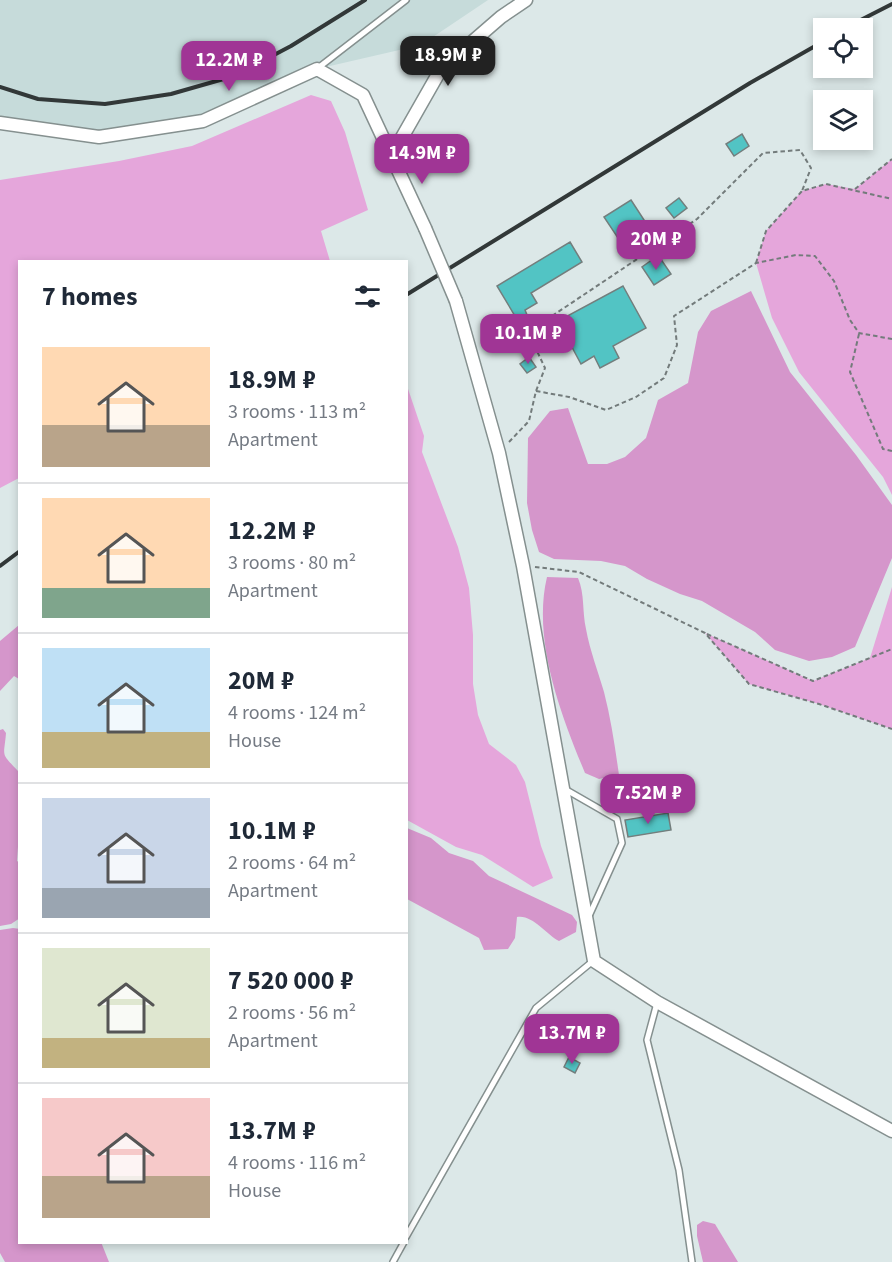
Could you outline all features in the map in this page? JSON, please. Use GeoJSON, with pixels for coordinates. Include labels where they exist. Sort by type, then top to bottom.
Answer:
{"type":"FeatureCollection","features":[{"type":"Feature","properties":{"kind":"street"},"geometry":{"type":"LineString","coordinates":[[392,154],[441,69],[501,17],[526,0]]}},
{"type":"Feature","properties":{"kind":"street"},"geometry":{"type":"LineString","coordinates":[[0,123],[99,137],[203,121],[316,69],[363,95],[392,154],[456,301],[499,453],[523,566],[594,961],[657,1002],[892,1131]]}},
{"type":"Feature","properties":{"kind":"lane"},"geometry":{"type":"LineString","coordinates":[[316,69],[406,0]]}},
{"type":"Feature","properties":{"kind":"lane"},"geometry":{"type":"LineString","coordinates":[[562,787],[618,819],[621,835],[622,843],[587,921]]}},
{"type":"Feature","properties":{"kind":"lane"},"geometry":{"type":"LineString","coordinates":[[408,1234],[536,1008],[594,961]]}},
{"type":"Feature","properties":{"kind":"lane"},"geometry":{"type":"LineString","coordinates":[[657,1002],[647,1040],[679,1170],[692,1262]]}},
{"type":"Feature","properties":{"kind":"lane"},"geometry":{"type":"LineString","coordinates":[[393,1262],[403,1244]]}},
{"type":"Feature","properties":{"kind":"path"},"geometry":{"type":"LineString","coordinates":[[499,453],[529,421],[544,368],[536,350],[552,316],[697,219],[764,153],[800,150],[811,168],[802,191],[766,231],[756,263]]}},
{"type":"Feature","properties":{"kind":"path"},"geometry":{"type":"LineString","coordinates":[[855,189],[892,159]]}},
{"type":"Feature","properties":{"kind":"path"},"geometry":{"type":"LineString","coordinates":[[802,191],[826,184],[855,189],[892,200]]}},
{"type":"Feature","properties":{"kind":"path"},"geometry":{"type":"LineString","coordinates":[[536,391],[570,397],[606,410],[636,398],[664,378],[677,345],[674,316],[756,263],[796,255],[815,256],[834,281],[850,320],[859,333],[892,339]]}},
{"type":"Feature","properties":{"kind":"path"},"geometry":{"type":"LineString","coordinates":[[859,333],[850,372],[883,449],[892,451]]}},
{"type":"Feature","properties":{"kind":"path"},"geometry":{"type":"LineString","coordinates":[[523,566],[579,572],[705,633],[813,681],[892,649]]}},
{"type":"Feature","properties":{"kind":"path"},"geometry":{"type":"LineString","coordinates":[[705,633],[749,684],[819,704],[892,729]]}},
{"type":"Feature","properties":{"kind":"shaded area"},"geometry":{"type":"Polygon","coordinates":[[[0,0],[488,0],[421,45],[317,69],[203,121],[99,137],[0,123],[0,0]]]}},
{"type":"Feature","properties":{"kind":"shaded area"},"geometry":{"type":"Polygon","coordinates":[[[311,95],[331,101],[345,132],[368,210],[321,231],[330,260],[18,260],[18,479],[0,488],[0,180],[119,161],[192,146],[311,95]]]}},
{"type":"Feature","properties":{"kind":"shaded area"},"geometry":{"type":"Polygon","coordinates":[[[892,159],[892,495],[883,477],[799,372],[772,318],[756,263],[766,231],[802,191],[826,184],[855,189],[892,159]]]}},
{"type":"Feature","properties":{"kind":"shaded area"},"geometry":{"type":"Polygon","coordinates":[[[751,291],[790,372],[856,455],[892,505],[892,558],[855,647],[832,657],[809,661],[775,650],[755,632],[702,601],[647,579],[625,566],[601,561],[554,559],[539,552],[532,530],[527,503],[528,438],[550,411],[568,408],[588,464],[607,464],[625,457],[646,438],[658,400],[688,383],[698,332],[711,311],[751,291]]]}},
{"type":"Feature","properties":{"kind":"shaded area"},"geometry":{"type":"Polygon","coordinates":[[[408,389],[424,436],[422,452],[458,547],[469,588],[473,635],[473,684],[478,715],[489,744],[516,765],[525,782],[541,846],[553,878],[533,887],[482,855],[456,847],[408,821],[408,389]]]}},
{"type":"Feature","properties":{"kind":"shaded area"},"geometry":{"type":"Polygon","coordinates":[[[547,577],[578,578],[588,637],[609,712],[619,775],[599,779],[585,773],[567,727],[551,677],[546,651],[543,601],[547,577]]]}},
{"type":"Feature","properties":{"kind":"shaded area"},"geometry":{"type":"Polygon","coordinates":[[[892,587],[892,729],[819,704],[749,684],[705,633],[813,681],[870,658],[892,587]]]}},
{"type":"Feature","properties":{"kind":"shaded area"},"geometry":{"type":"Polygon","coordinates":[[[18,626],[18,678],[14,676],[0,691],[0,641],[18,626]]]}},
{"type":"Feature","properties":{"kind":"shaded area"},"geometry":{"type":"Polygon","coordinates":[[[3,729],[6,733],[4,754],[18,771],[18,919],[11,924],[0,926],[0,730],[3,729]]]}},
{"type":"Feature","properties":{"kind":"shaded area"},"geometry":{"type":"Polygon","coordinates":[[[408,828],[431,838],[449,853],[473,861],[489,876],[572,915],[577,922],[576,932],[559,941],[533,921],[523,917],[517,917],[515,938],[508,949],[484,950],[479,938],[408,900],[408,828]]]}},
{"type":"Feature","properties":{"kind":"shaded area"},"geometry":{"type":"Polygon","coordinates":[[[18,929],[18,1244],[102,1244],[109,1262],[5,1262],[0,1253],[0,930],[18,929]]]}},
{"type":"Feature","properties":{"kind":"shaded area"},"geometry":{"type":"Polygon","coordinates":[[[703,1221],[715,1224],[738,1262],[703,1262],[697,1225],[703,1221]]]}},
{"type":"Feature","properties":{"kind":"building"},"geometry":{"type":"Polygon","coordinates":[[[742,134],[749,146],[734,156],[726,144],[742,134]]]}},
{"type":"Feature","properties":{"kind":"building"},"geometry":{"type":"Polygon","coordinates":[[[679,198],[687,208],[674,218],[666,208],[679,198]]]}},
{"type":"Feature","properties":{"kind":"building"},"geometry":{"type":"Polygon","coordinates":[[[631,200],[648,226],[622,244],[604,217],[631,200]]]}},
{"type":"Feature","properties":{"kind":"building"},"geometry":{"type":"Polygon","coordinates":[[[570,242],[582,262],[531,293],[537,303],[525,310],[533,329],[522,333],[515,316],[497,286],[570,242]]]}},
{"type":"Feature","properties":{"kind":"building"},"geometry":{"type":"Polygon","coordinates":[[[656,257],[660,258],[671,274],[654,285],[642,267],[656,257]]]}},
{"type":"Feature","properties":{"kind":"building"},"geometry":{"type":"Polygon","coordinates":[[[623,286],[646,328],[613,346],[619,358],[600,368],[594,356],[581,364],[558,321],[623,286]]]}},
{"type":"Feature","properties":{"kind":"building"},"geometry":{"type":"Polygon","coordinates":[[[529,357],[536,367],[527,373],[520,364],[529,357]]]}},
{"type":"Feature","properties":{"kind":"building"},"geometry":{"type":"Polygon","coordinates":[[[668,813],[671,830],[628,837],[625,820],[668,813]]]}},
{"type":"Feature","properties":{"kind":"building"},"geometry":{"type":"Polygon","coordinates":[[[569,1057],[580,1063],[575,1073],[564,1067],[569,1057]]]}},
{"type":"Feature","properties":{"kind":"railway"},"geometry":{"type":"LineString","coordinates":[[0,87],[38,99],[105,104],[171,94],[234,76],[291,46],[365,0]]}},
{"type":"Feature","properties":{"kind":"railway"},"geometry":{"type":"LineString","coordinates":[[865,18],[892,4]]}},
{"type":"Feature","properties":{"kind":"railway"},"geometry":{"type":"LineString","coordinates":[[408,294],[750,83],[813,47]]}},
{"type":"Feature","properties":{"kind":"railway"},"geometry":{"type":"LineString","coordinates":[[0,566],[18,552]]}}]}
